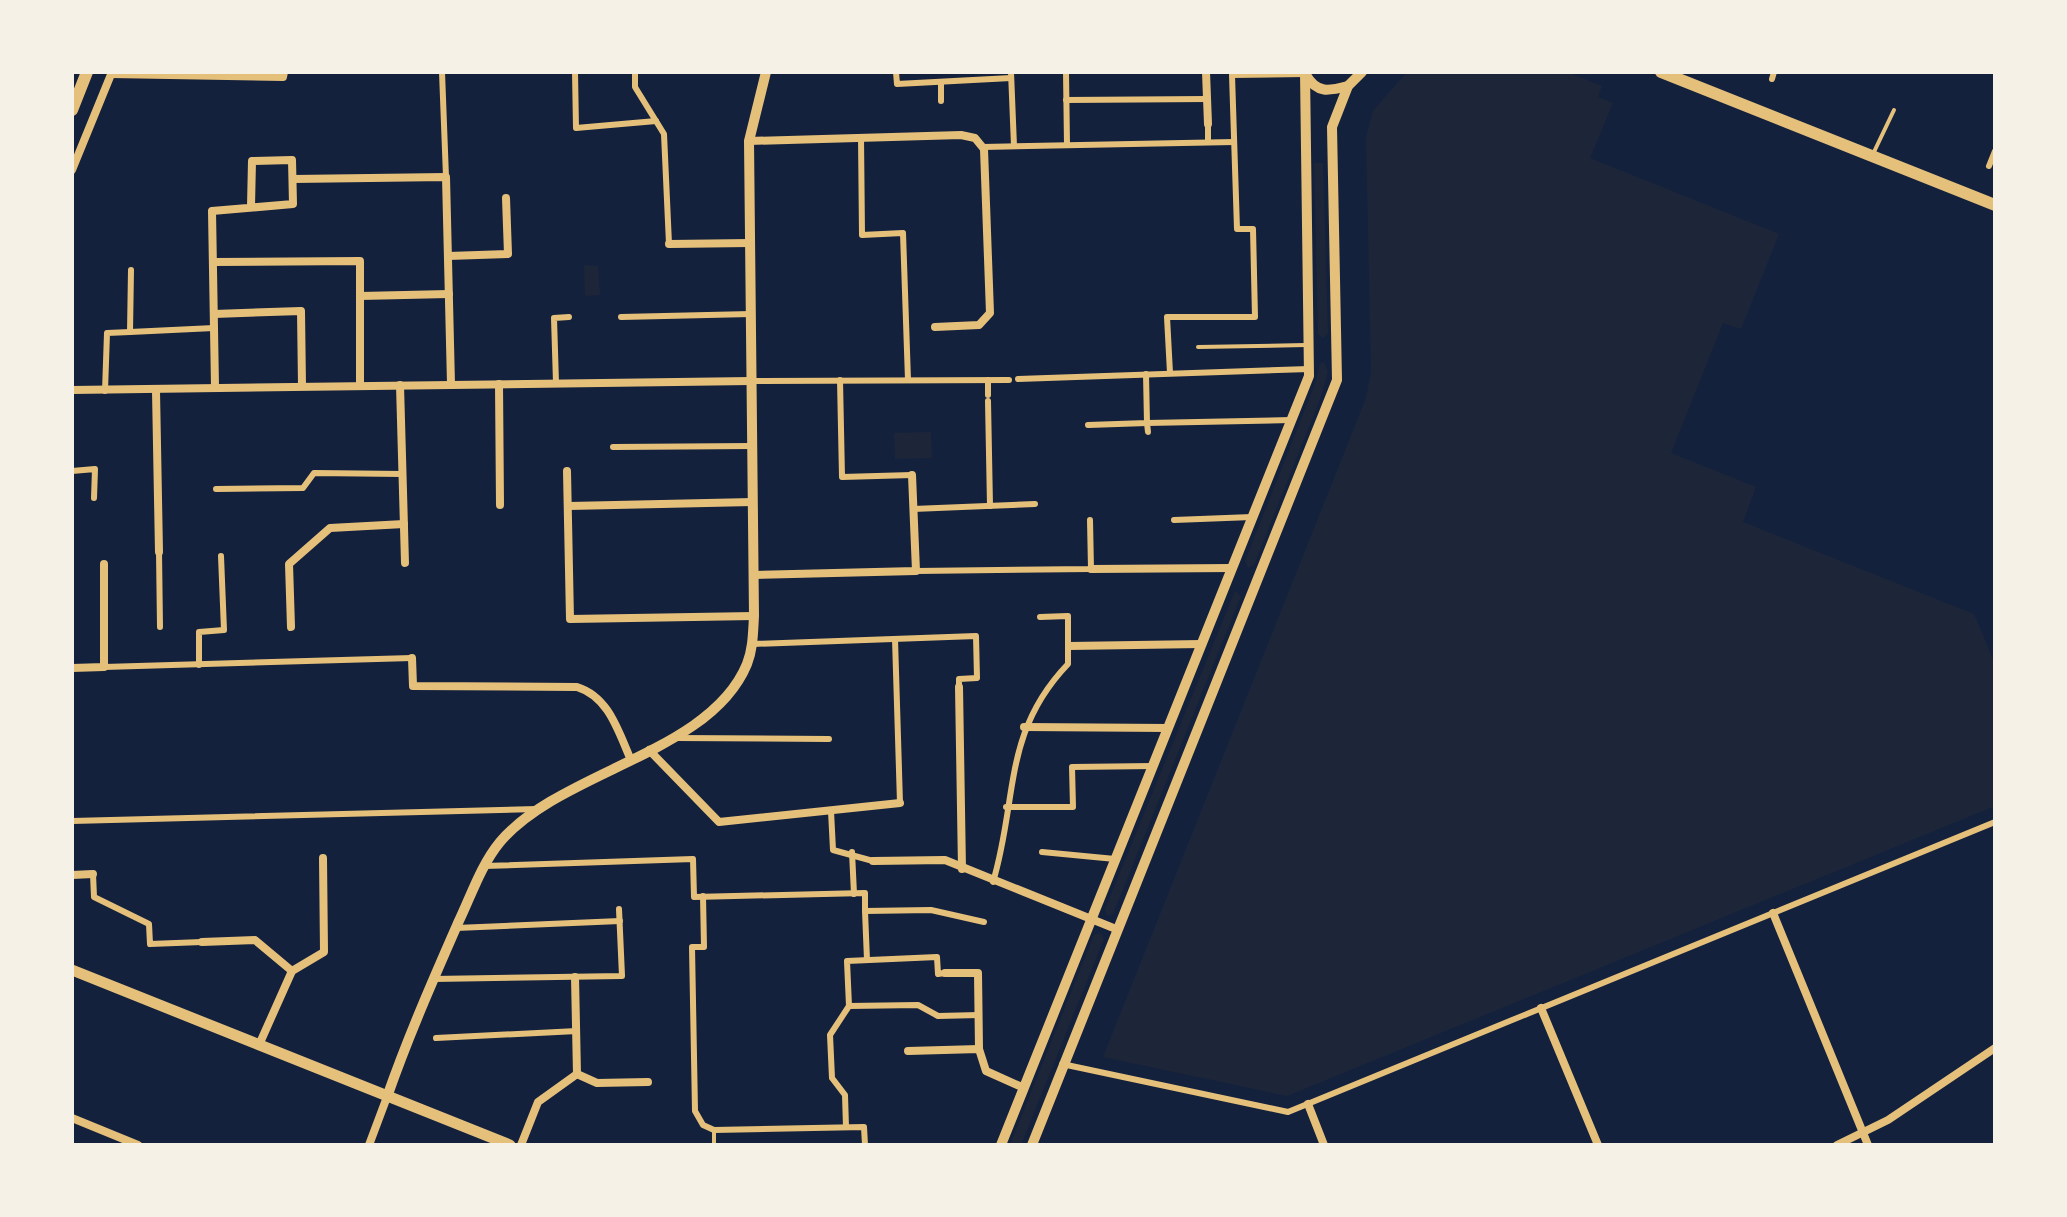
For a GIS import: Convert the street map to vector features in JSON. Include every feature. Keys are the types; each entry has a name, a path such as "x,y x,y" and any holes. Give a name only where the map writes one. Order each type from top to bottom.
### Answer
{"main road":[{"path":"72,110 87,72"},
{"path":"1661,72 1995,205"},
{"path":"72,970 510,1145"}],"street":[{"path":"72,170 111,73 283,77 284,72"},
{"path":"442,72 451,384"},
{"path":"575,72 576,128 656,121"},
{"path":"635,72 635,87 664,134 669,244 750,243"},
{"path":"369,1145 433,979 484,866 500,842 537,809 649,750 724,700 740,678 753,644 749,141 766,72"},
{"path":"896,72 897,84 1011,75 1014,146"},
{"path":"1066,72 1067,145"},
{"path":"1206,72 1208,142"},
{"path":"1032,1145 1337,380 1332,127 1348,86 1362,72"},
{"path":"1305,73 1312,86 1321,91 1348,86"},
{"path":"1170,373 1167,317 1255,317 1253,229 1237,229 1232,75 1305,73"},
{"path":"1001,1145 1309,369 1305,73"},
{"path":"941,82 941,101"},
{"path":"1066,100 1207,99"},
{"path":"749,141 961,135 975,138 983,147 990,313 979,325 935,327"},
{"path":"861,137 862,235 903,233 908,380"},
{"path":"983,147 1234,142"},
{"path":"1989,166 1995,151"},
{"path":"215,387 212,211 293,204 292,160 252,161 251,206"},
{"path":"293,179 446,177"},
{"path":"448,256 508,254 506,198"},
{"path":"213,262 360,261 360,385"},
{"path":"130,332 131,270"},
{"path":"360,296 449,294"},
{"path":"214,314 301,311 302,386"},
{"path":"621,317 751,314"},
{"path":"556,383 554,318 569,317"},
{"path":"105,391 107,333 214,328"},
{"path":"1018,379 1309,369"},
{"path":"1146,374 1148,432"},
{"path":"840,380 842,477 912,475 916,571"},
{"path":"988,380 990,506"},
{"path":"72,390 1009,380"},
{"path":"499,384 500,505"},
{"path":"400,385 405,563"},
{"path":"156,391 160,627"},
{"path":"1088,425 1291,419"},
{"path":"613,447 752,446"},
{"path":"72,471 95,469 94,498"},
{"path":"567,471 570,619 754,616"},
{"path":"216,489 303,488 314,473 403,474"},
{"path":"569,506 753,502"},
{"path":"913,509 1035,504"},
{"path":"1174,520 1252,517"},
{"path":"1090,520 1091,569"},
{"path":"291,627 289,564 330,528 404,524"},
{"path":"199,665 199,632 224,630 221,556"},
{"path":"104,564 104,667"},
{"path":"753,575 1232,568"},
{"path":"993,882 1024,727 1047,686 1068,664 1068,616 1040,617"},
{"path":"753,644 976,636 977,678 959,679 962,869"},
{"path":"649,750 719,822 900,803 895,639"},
{"path":"1069,646 1202,644"},
{"path":"72,668 412,658 413,686 577,687 589,691 600,699 631,760"},
{"path":"1024,727 1168,728"},
{"path":"669,738 829,739"},
{"path":"1006,807 1073,807 1072,767 1153,766"},
{"path":"72,821 537,809"},
{"path":"831,811 833,850 852,852 873,861 945,860 993,882 1116,929"},
{"path":"1062,1064 1288,1112 1995,822"},
{"path":"852,852 854,894"},
{"path":"1042,852 1115,859"},
{"path":"259,1045 292,971 324,952 323,858"},
{"path":"484,866 693,859 694,897 865,893 867,960"},
{"path":"72,875 93,874 94,897 149,924 150,944 255,940 292,971"},
{"path":"703,896 704,947 692,947 695,1111 703,1125 714,1130 864,1127 865,1145"},
{"path":"433,979 622,976 619,909"},
{"path":"865,911 931,910 984,922"},
{"path":"1773,913 1868,1145"},
{"path":"456,928 620,921"},
{"path":"846,1127 845,1095 832,1078 830,1035 849,1006 847,961 937,957 938,974 978,973 979,1049 986,1071 1024,1088"},
{"path":"575,977 577,1074"},
{"path":"849,1006 918,1005 938,1016 979,1015"},
{"path":"1541,1008 1598,1145"},
{"path":"436,1038 577,1031"},
{"path":"1837,1145 1941,1087 1995,1048"},
{"path":"908,1051 979,1049"},
{"path":"577,1074 597,1083 648,1082"},
{"path":"521,1145 538,1102 577,1074"},
{"path":"1308,1104 1324,1145"},
{"path":"72,1118 138,1145"}],"lane":[{"path":"1872,156 1894,110"},
{"path":"1198,347 1308,345"},
{"path":"714,1130 714,1145"}],"shaded area":[{"path":"1407,72 1567,72 1602,86 1598,97 1613,103 1590,158 1779,234 1741,329 1723,323 1671,453 1756,487 1743,522 1974,614 1995,664 1995,806 1287,1096 1103,1057 1366,398 1371,371 1366,137 1373,111"},
{"path":"1314,163 1323,163 1328,334 1323,338 1318,334"},
{"path":"584,265 598,266 600,295 585,296"},
{"path":"1324,362 1328,372 1321,397 1254,565 1248,568 1245,561 1315,384 1320,364"},
{"path":"931,432 932,458 895,459 894,433"},
{"path":"1235,591 1241,596 1113,914 1107,916 1105,909"},
{"path":"1101,933 1104,939 1021,1145 1010,1145 1094,935"}]}
